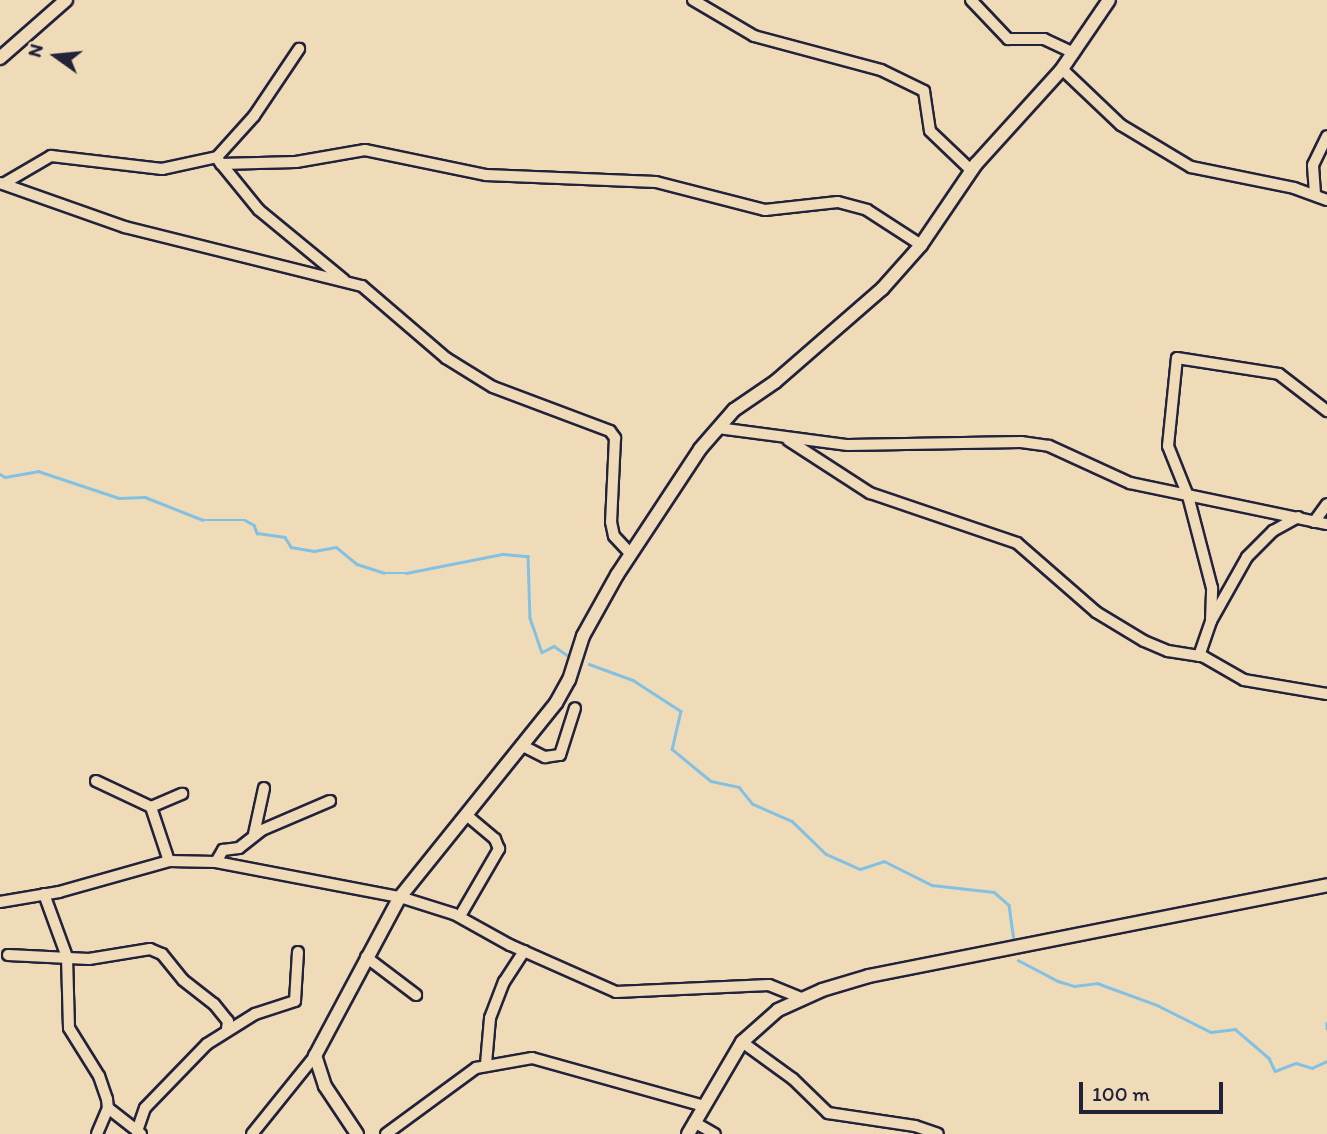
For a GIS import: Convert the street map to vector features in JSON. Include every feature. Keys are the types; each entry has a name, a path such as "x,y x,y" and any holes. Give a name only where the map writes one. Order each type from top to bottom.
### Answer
{"street":[{"path":"0,58 66,0"},
{"path":"693,0 754,36 881,70 924,90 930,131 971,170"},
{"path":"971,0 1008,39 1044,38 1074,53"},
{"path":"252,1134 315,1056 400,897 523,747 569,680 583,636 631,554 718,428 861,308 921,245 971,170 1062,69 1110,0"},
{"path":"219,161 254,116 299,49"},
{"path":"1062,69 1121,125 1191,167 1315,194 1327,200"},
{"path":"1315,194 1313,165 1327,136"},
{"path":"1,183 51,156 162,169 219,161 275,164 365,150 486,175 656,182 765,210 838,202 867,210 921,245"},
{"path":"219,161 259,210 344,280"},
{"path":"1,183 125,227 344,280 370,292 446,358 493,387 614,434 611,522 614,536 631,554"},
{"path":"1210,621 1212,589 1188,496 1168,446 1177,358 1279,374 1327,411"},
{"path":"718,428 787,440 848,445 1021,442 1049,446 1115,478 1188,496 1327,524"},
{"path":"787,440 870,493 1017,543 1096,612 1144,641 1168,652 1199,656 1244,680 1327,694"},
{"path":"1314,522 1327,504"},
{"path":"1199,656 1210,621 1247,557 1273,531 1298,517"},
{"path":"523,747 545,757 560,755 575,708"},
{"path":"96,781 151,807 169,861"},
{"path":"254,834 264,788"},
{"path":"151,807 182,794"},
{"path":"216,862 223,849 239,848 254,834 330,801"},
{"path":"460,916 499,849 495,839 468,816"},
{"path":"0,902 44,894 169,861 216,862 400,897 460,916 524,951 616,992 769,985 801,998"},
{"path":"715,1134 691,1128 742,1042 778,1010 801,998 869,976 1327,885"},
{"path":"44,894 67,957 69,1028 99,1076 108,1108 139,1133 154,1098 227,1029 295,1001 298,952"},
{"path":"8,956 89,959 137,949 162,954 183,980 224,1014 227,1029"},
{"path":"486,1064 490,1018 500,989 524,951"},
{"path":"366,957 416,995"},
{"path":"742,1042 793,1079 828,1113 915,1126 938,1134"},
{"path":"315,1056 325,1086 357,1134"},
{"path":"386,1134 451,1082 486,1064 548,1059 704,1106"},
{"path":"97,1134 108,1108"}],"waterway":[{"path":"0,474 5,477 38,471 119,498 145,497 203,520 245,520 254,525 257,533 285,537 291,547 314,551 336,547 357,564 384,573 406,573 503,554 528,556 530,618 542,652 554,646 570,657"},
{"path":"589,664 633,680 681,711 672,749 711,781 739,787 753,804 792,821 826,854 860,869 884,861 932,885 994,892 1009,905 1014,940"},
{"path":"1018,960 1058,981 1074,986 1097,983 1157,1005 1211,1032 1235,1029 1269,1058 1275,1071 1296,1063 1312,1068 1327,1061"},
{"path":"1327,1023 1327,1028"}]}
